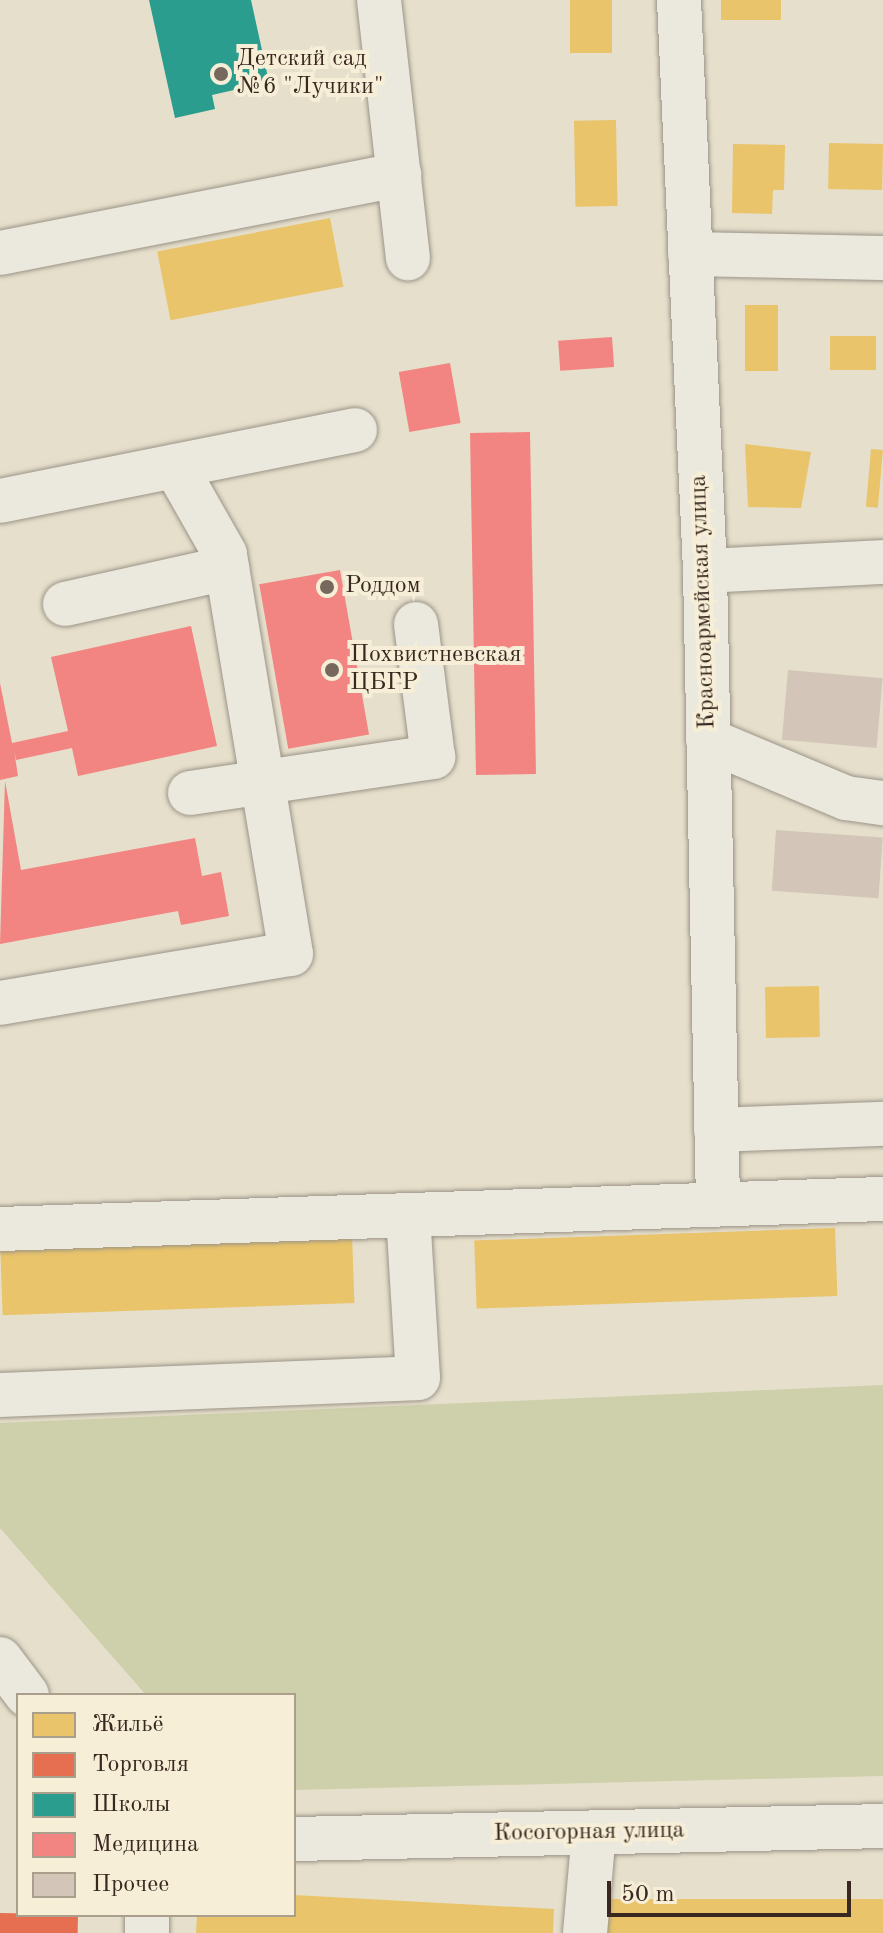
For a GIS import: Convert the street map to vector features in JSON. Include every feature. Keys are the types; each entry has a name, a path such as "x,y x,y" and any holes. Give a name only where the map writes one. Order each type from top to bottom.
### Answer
{"street":[{"path":"379,0 408,258"},
{"name":"Красноармейская улица","path":"679,0 705,571 718,1204"},
{"path":"0,253 399,175"},
{"path":"690,254 883,258"},
{"path":"0,501 355,430"},
{"path":"0,1003 291,954 265,782 227,568 175,466"},
{"path":"705,571 883,562"},
{"path":"65,604 227,568"},
{"path":"190,793 433,757 416,624"},
{"path":"708,740 846,798 883,803"},
{"path":"716,1130 883,1124"},
{"path":"0,1229 883,1199"},
{"path":"0,1395 418,1378 408,1215"},
{"path":"0,1659 26,1693"},
{"name":"Косогорная улица","path":"296,1839 883,1826"},
{"path":"585,1933 594,1832"}],"green space":[{"path":"883,1385 883,1776 296,1790 296,1693 144,1693 0,1528 0,1423"}],"building: Жильё":[{"path":"570,0 612,0 612,53 570,53"},
{"path":"721,0 781,0 781,20 721,20"},
{"path":"616,120 618,206 576,207 574,121"},
{"path":"829,143 883,144 882,190 828,189"},
{"path":"733,144 785,145 784,190 773,190 772,214 732,213"},
{"path":"330,218 343,287 171,320 157,252"},
{"path":"745,305 778,305 778,371 745,371"},
{"path":"830,336 876,336 876,370 830,370"},
{"path":"745,444 811,452 801,508 748,507"},
{"path":"871,449 883,450 878,508 866,507"},
{"path":"819,986 820,1037 766,1038 765,987"},
{"path":"835,1228 837,1296 477,1309 474,1241"},
{"path":"352,1234 354,1303 3,1315 0,1246"},
{"path":"296,1895 554,1909 553,1933 196,1933 197,1917 296,1917"},
{"path":"599,1899 883,1899 883,1933 599,1933"}],"building: Торговля":[{"path":"0,1913 16,1913 16,1917 78,1917 78,1933 0,1933"}],"building: Школы":[{"path":"149,0 251,0 269,82 212,95 215,109 175,118"}],"building: Медицина":[{"path":"612,337 614,367 560,371 558,341"},
{"path":"450,363 461,423 409,432 399,372"},
{"path":"530,432 536,774 476,775 470,433"},
{"path":"340,570 369,734 288,749 259,584"},
{"path":"191,626 217,746 78,776 72,748 16,760 14,750 18,776 0,780 0,683 12,743 68,731 51,657"},
{"path":"5,781 21,870 195,838 202,876 221,872 229,916 181,925 178,911 0,944"}],"building: Прочее":[{"path":"788,670 883,678 877,748 782,740"},
{"path":"776,830 883,837 878,898 772,891"}],"place":[{"name":"Детский сад №6 \"Лучики\"","path":"221,74"},
{"name":"Роддом","path":"327,587"},
{"name":"Похвистневская ЦБГР","path":"332,670"}]}
